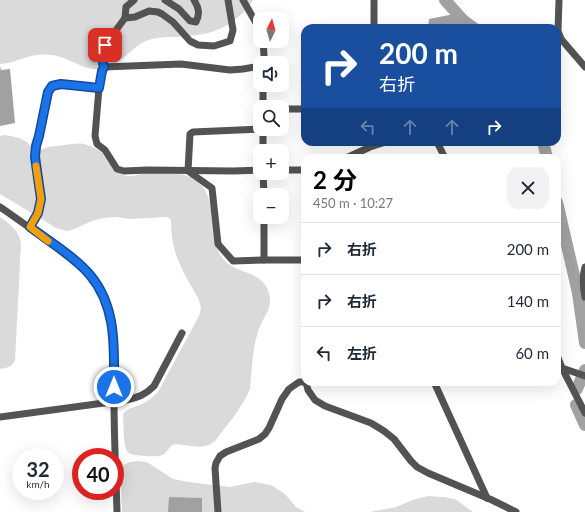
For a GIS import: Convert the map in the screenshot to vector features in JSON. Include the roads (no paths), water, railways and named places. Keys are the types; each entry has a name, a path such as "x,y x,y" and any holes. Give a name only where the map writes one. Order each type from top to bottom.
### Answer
{"street":[{"path":"134,0 126,7 125,18 105,45 104,67 99,88 95,136 98,144 105,150 117,169 124,172 148,170 253,170"},
{"path":"165,0 179,9 190,21 196,22 199,10 194,0"},
{"path":"125,18 135,17 150,10 158,12 173,22 190,42 198,45 214,46 230,41 233,30 228,0"},
{"path":"243,0 253,18"},
{"path":"374,0 374,24"},
{"path":"558,24 559,0"},
{"path":"561,39 585,68"},
{"path":"104,67 180,64 230,70 253,67"},
{"path":"30,227 38,213 41,199 35,157 48,92 52,86 61,84 99,88"},
{"path":"289,109 301,109"},
{"path":"188,170 190,134 193,132 253,129"},
{"path":"355,154 373,146"},
{"path":"188,170 212,188 218,244 233,261 301,260"},
{"path":"289,170 301,170"},
{"path":"0,207 80,264 90,275 105,300 110,314 113,330 116,512"},
{"path":"264,224 264,260"},
{"path":"585,267 583,284 585,297"},
{"path":"0,417 114,402 140,397 154,386 182,333"},
{"path":"562,368 583,375"},
{"path":"562,368 585,413"},
{"path":"218,512 215,468 216,462 220,456 226,452 259,439 266,434 282,399 289,389 301,382"},
{"path":"307,386 315,400 325,406 371,423 384,431 394,439 417,468 516,512"},
{"path":"436,386 487,498"}],"waterway":[{"path":"445,0 466,24"},
{"path":"544,146 546,154"},
{"path":"561,219 578,293 585,343"},
{"path":"577,389 585,370"},
{"path":"576,405 585,425"}]}
